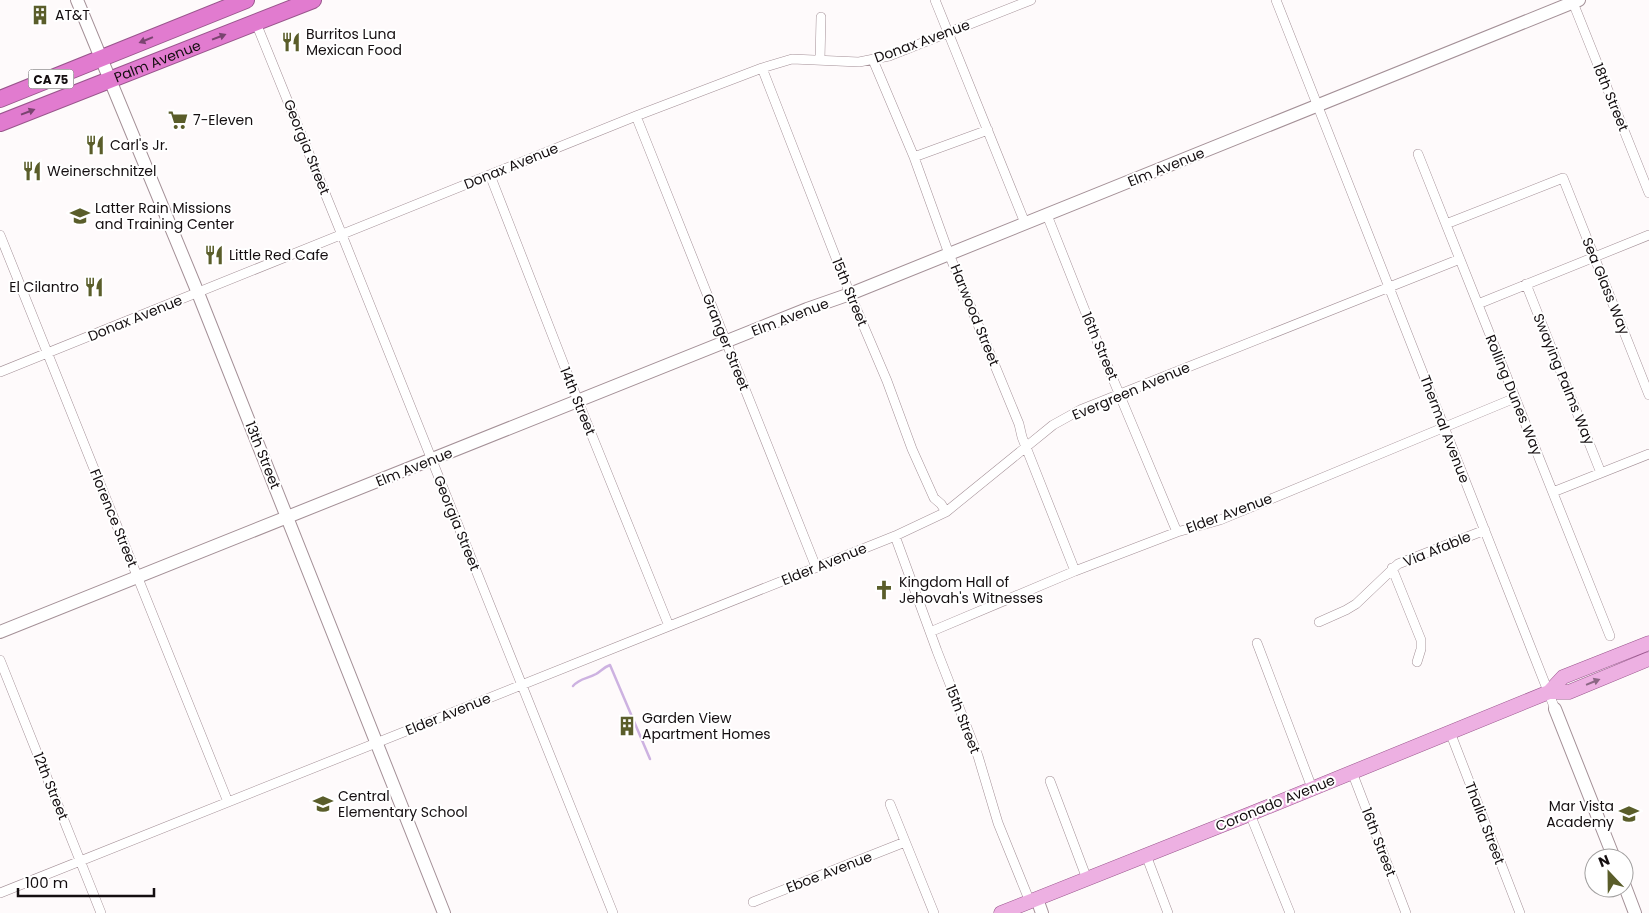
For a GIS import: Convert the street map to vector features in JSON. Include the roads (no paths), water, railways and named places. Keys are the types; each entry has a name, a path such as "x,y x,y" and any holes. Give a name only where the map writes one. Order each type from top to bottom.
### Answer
{"highway":[{"name":"Palm Avenue","path":"0,99 246,0"},
{"name":"Palm Avenue","path":"0,123 313,0"}],"main road":[{"name":"Coronado Avenue","path":"1549,692 1563,678 1649,643"},
{"name":"Coronado Avenue","path":"1001,913 1549,692 1569,692 1649,659"}],"street":[{"name":"13th Street","path":"77,0 198,293 444,913"},
{"path":"935,0 1025,223"},
{"name":"Donax Avenue","path":"0,372 636,116 762,68 792,59 859,62 889,56 1031,0"},
{"name":"Thermal Avenue","path":"1276,0 1610,848"},
{"name":"Elm Avenue","path":"0,632 850,294 1575,1"},
{"name":"18th Street","path":"1575,1 1649,193"},
{"path":"820,60 821,18"},
{"name":"Georgia Street","path":"256,23 612,911"},
{"name":"Harwood Street","path":"873,60 914,157 949,254 1019,424 1075,571"},
{"name":"15th Street","path":"762,68 916,457 934,498 946,512"},
{"name":"Granger Street","path":"636,116 816,567"},
{"path":"914,157 988,130"},
{"name":"Rolling Dunes Way","path":"1418,154 1610,636"},
{"name":"14th Street","path":"490,175 578,401 670,626"},
{"name":"Sea Glass Way","path":"1446,224 1563,178 1649,395"},
{"name":"16th Street","path":"1047,214 1095,336 1178,532"},
{"name":"Florence Street","path":"0,235 228,802"},
{"path":"1478,304 1649,235"},
{"name":"Evergreen Avenue","path":"895,536 946,512 1053,425 1080,410 1460,259"},
{"name":"Swaying Palms Way","path":"1526,284 1601,473"},
{"name":"Elder Avenue","path":"930,632 1075,571 1178,532 1220,520 1515,398"},
{"path":"1553,492 1649,454"},
{"name":"Via Afable","path":"1319,622 1356,604 1398,564 1485,530"},
{"name":"15th Street","path":"895,536 978,756 998,823 1034,901 1042,913"},
{"name":"Elder Avenue","path":"0,893 895,536"},
{"path":"1392,568 1421,640 1421,649 1417,662"},
{"path":"1257,643 1312,788"},
{"name":"12th Street","path":"0,660 102,913"},
{"name":"Thalia Street","path":"1450,732 1520,913"},
{"name":"16th Street","path":"1352,772 1406,913"},
{"path":"1050,781 1087,879"},
{"path":"890,804 934,913"},
{"path":"1250,814 1290,913"},
{"name":"Eboe Avenue","path":"753,902 905,842"},
{"path":"1146,855 1168,913"},
{"path":"1629,898 1635,913"},
{"path":"602,913 612,911"}],"waterway":[{"path":"573,686 578,681 596,674 610,665 650,759"}],"place":[{"name":"AT&T","path":"40,15"},
{"name":"Burritos Luna Mexican Food","path":"291,42"},
{"name":"7-Eleven","path":"178,120"},
{"name":"Carl's Jr.","path":"95,145"},
{"name":"Weinerschnitzel","path":"32,171"},
{"name":"Latter Rain Missions and Training Center","path":"80,216"},
{"name":"Little Red Cafe","path":"214,255"},
{"name":"El Cilantro","path":"94,287"},
{"name":"Kingdom Hall of Jehovah's Witnesses","path":"884,590"},
{"name":"Garden View Apartment Homes","path":"627,726"},
{"name":"Central Elementary School","path":"323,804"},
{"name":"Mar Vista Academy","path":"1629,814"}]}
